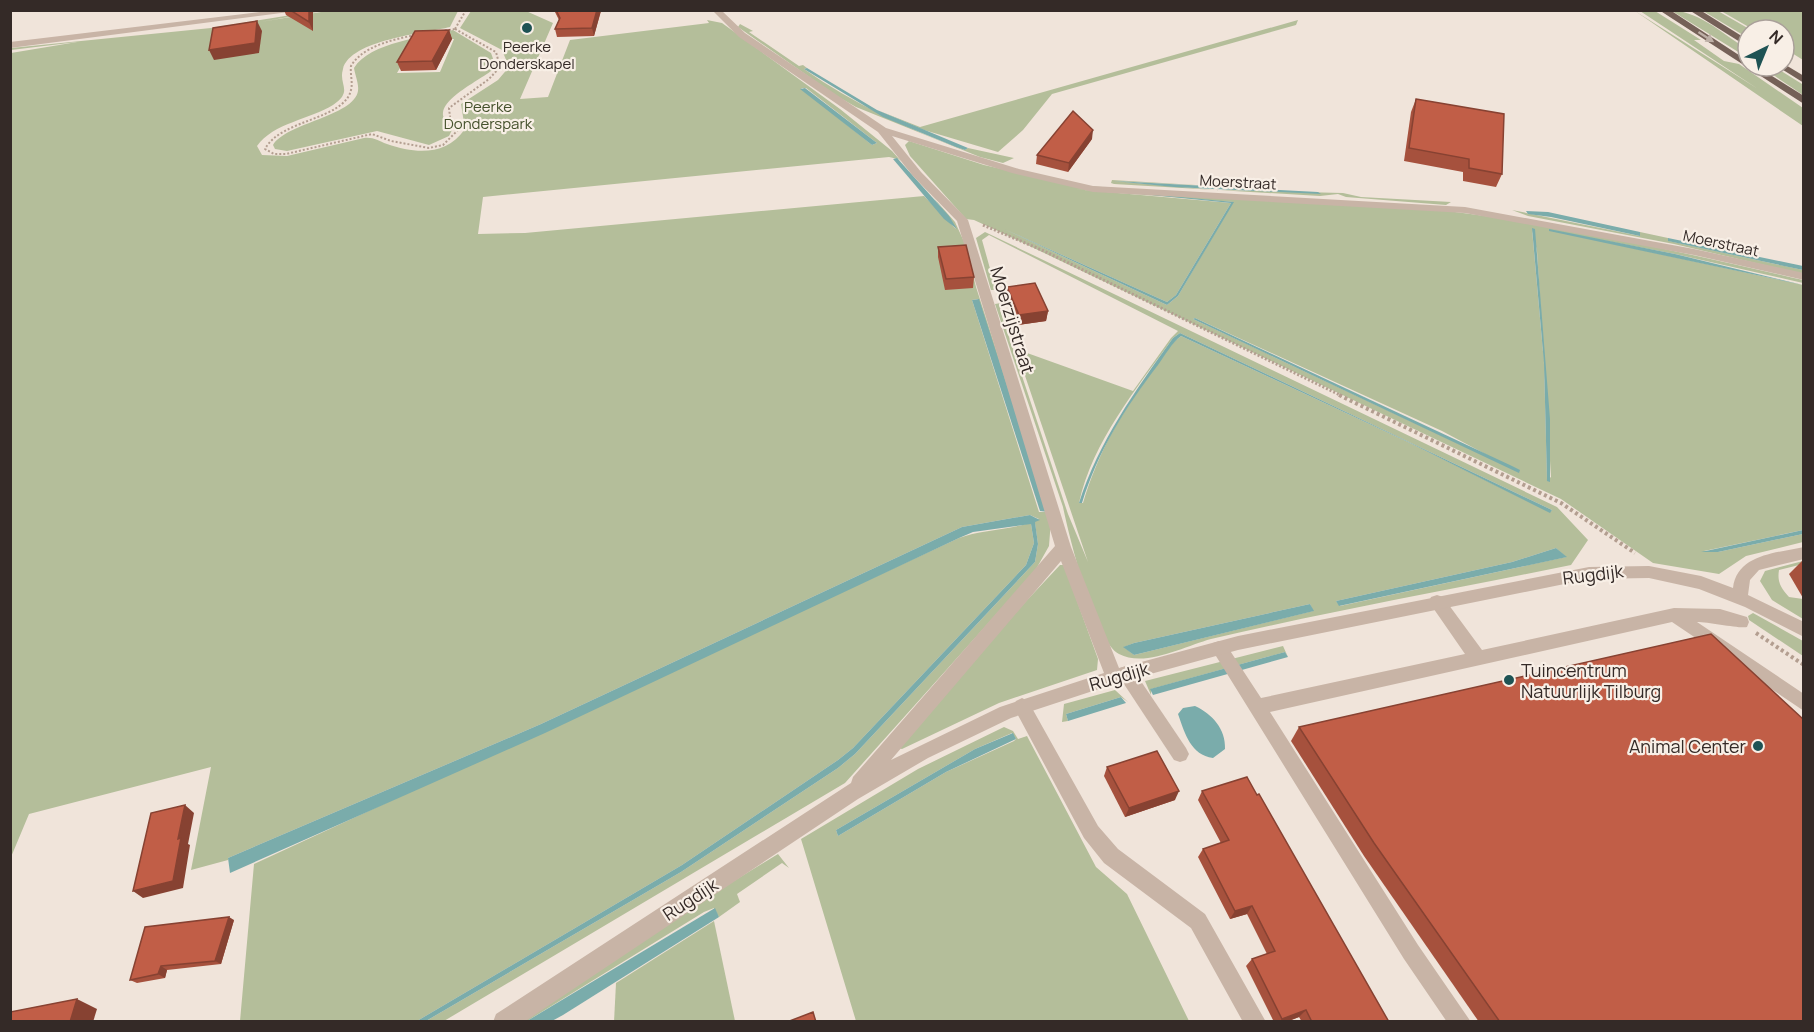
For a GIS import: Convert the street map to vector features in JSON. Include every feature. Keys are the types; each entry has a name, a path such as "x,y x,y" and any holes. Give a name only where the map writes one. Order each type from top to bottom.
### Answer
{"main road":[{"path":"1663,10 1736,57"},
{"path":"1693,10 1736,37"},
{"path":"1768,78 1803,101"}],"street":[{"path":"10,45 301,10"},
{"name":"Moerstraat","path":"716,10 742,35 882,130 1016,171 1093,189 1465,210 1694,252 1801,276"},
{"name":"Moerzijstraat","path":"882,130 917,174 962,220 1063,547 1120,675 1180,754"},
{"path":"851,793 1063,547"},
{"path":"1740,597 1742,578 1754,565 1803,553"},
{"name":"Rugdijk","path":"504,1022 851,793 922,752 1022,706 1120,675 1219,648 1437,602 1589,573 1627,569 1668,574 1698,581 1740,597 1803,630"},
{"path":"1437,602 1477,657"},
{"path":"1257,707 1674,615 1720,616 1741,622"},
{"path":"1674,615 1803,704"},
{"path":"1219,648 1411,952 1460,1022"},
{"path":"1022,706 1091,831 1111,856 1198,921 1255,1022"}],"path":[{"path":"455,29 495,52 500,67 492,77 469,90 449,108 450,117 458,130 443,145 429,148 413,146 372,134 281,154 265,149 272,138 328,112 350,97 353,90 351,62 362,53 388,43 455,29 466,10"},
{"path":"512,10 533,10"},
{"path":"962,220 987,226 1028,244 1561,503 1668,574"},
{"path":"1741,622 1803,665"}],"green space":[{"name":"Peerke Donderspark","path":"316,11 323,11 260,22 327,11 458,11 450,27 390,39 359,51 349,59 343,69 344,92 339,100 324,110 273,132 257,146 262,155 287,156 364,138 419,151 440,148 457,138 465,129 461,104 498,80 509,67 502,50 460,28 471,11 526,11 553,23 520,99 548,97 570,40 709,23 707,20 722,23 840,109 892,151 902,162 889,157 483,197 478,234 525,233 924,196 956,229 933,197 955,222 966,246 976,287 1051,520 1049,546 1035,571 845,783 444,1021 426,1021 681,872 838,768 855,754 1035,562 1038,544 1035,523 1031,524 1034,543 1026,565 853,748 682,865 417,1021 240,1021 254,864 959,538 1023,525 1039,519 1030,515 962,527 541,724 228,858 228,860 191,870 211,767 29,814 11,857 11,53 77,42 11,50 11,48 211,28","holes":["801,88 806,88 877,143 872,145","978,299 1048,512 1039,512 972,300"]},
{"path":"1635,11 1736,75 1736,78 1741,78 1758,89 1741,78 1759,78 1803,108 1803,126"},
{"path":"1640,11 1655,11 1701,40 1694,40 1724,61 1736,63 1736,74"},
{"path":"1672,11 1692,15 1712,25 1736,42 1736,51"},
{"path":"1703,11 1718,11 1736,21 1736,31"},
{"path":"1721,11 1803,11 1803,60 1796,56 1796,18 1736,20"},
{"path":"1298,20 1296,25 1052,94 1023,130 998,152 924,130 877,110 920,127"},
{"path":"740,24 753,31 749,32 799,66 803,65 807,68 804,69 823,82 882,115 965,150 968,148 1014,158 1003,163 980,157 856,107 835,95 738,27"},
{"path":"453,30 491,53 496,67 447,104 443,111 444,118 452,130 449,136 429,145 377,131 287,151 275,149 273,145 280,137 345,107 354,100 358,88 354,68 372,52 399,42","holes":["417,39 454,39 440,72 397,73"]},
{"path":"1778,78 1792,78 1802,84 1803,95"},
{"path":"909,141 984,165 1073,185 1447,211 1492,217 1626,241 1803,280 1803,283 1675,254 1549,230 1803,285 1803,530 1704,551 1718,552 1803,534 1803,542 1746,556 1719,574 1653,563 1561,499 1000,232 974,220 966,219 910,156 905,145","holes":["1073,189 1233,202 1178,296 1167,305 1004,229 1167,302 1176,295 1231,203","1532,229 1537,251 1544,361","1193,319 1442,431 1519,472","1544,365 1551,477 1547,480"]},
{"path":"1112,180 1229,187 1114,181 1214,190 1114,184 1111,183"},
{"path":"1218,190 1343,193 1361,197 1451,202 1446,205 1346,197 1338,194 1320,196"},
{"path":"1512,210 1640,236 1640,232 1668,238 1669,241 1803,270 1803,274 1674,244 1528,216"},
{"path":"985,232 1557,507 1588,540 1571,565 1256,629 1211,639 1153,657 1129,658 1119,654 1110,645 1092,610 1063,507 995,304 1001,303 1000,310 1068,514 1088,562 1016,349 1133,391 1178,331 989,235 982,240 996,290 991,290 976,238","holes":["1180,333 1552,510 1550,512 1410,443 1181,336 1167,351 1121,417 1096,466 1083,503 1079,503 1094,459 1117,416 1173,338","1556,548 1566,557 1340,606 1336,601 1512,562","1310,604 1313,611 1134,655 1124,647"]},
{"path":"1803,561 1803,564 1779,570 1779,578 1780,585 1789,597 1803,599 1803,619 1772,600 1760,581 1765,571"},
{"path":"1060,565 1064,565 1098,659 1097,670 999,703 902,749 898,748 1003,626"},
{"path":"1753,613 1803,641 1803,656 1749,620 1748,616"},
{"path":"1283,646 1288,657 1285,652 1151,689 1151,695 1145,681"},
{"path":"1115,690 1128,702 1121,697 1066,714 1068,721 1062,722 1064,704"},
{"path":"1004,727 1013,731 1018,739 1027,736 1096,867 1127,894 1189,1021 856,1021 801,839 918,769","holes":["1012,733 1016,739 946,772 838,836 836,830 975,749"]},
{"path":"778,854 789,868 782,863 737,894 740,902 719,917 714,908 704,912 527,1021 504,1022"},
{"path":"714,921 735,1021 614,1022 616,983"}],"water":[{"path":"807,68 877,110 968,148 965,150 956,147 883,117 804,69"},
{"path":"805,88 877,143 872,145 800,89"},
{"path":"897,158 949,216 957,229 944,219 893,159"},
{"path":"1114,181 1318,192 1321,194 1174,187"},
{"path":"1073,187 1234,202 1178,296 1167,305 1004,229 1167,302 1176,295 1231,203"},
{"path":"1526,211 1548,212 1640,232 1640,236 1528,214"},
{"path":"1532,228 1535,229 1550,419 1550,482 1547,481 1544,363"},
{"path":"1549,229 1675,254 1803,285 1549,231"},
{"path":"1668,238 1803,266 1803,270 1668,241"},
{"path":"979,299 1048,512 1040,511 972,300"},
{"path":"1193,319 1512,466 1520,470 1519,473"},
{"path":"1180,333 1552,510 1550,513 1410,443 1181,336 1134,397 1104,448 1082,503 1079,503 1087,480 1119,417 1173,338"},
{"path":"1030,515 1040,520 1035,522 1038,544 1035,562 855,754 838,768 681,872 426,1021 417,1021 682,865 853,748 1026,565 1034,543 1031,524 973,532 959,538 545,733 230,873 228,858 541,724 962,527"},
{"path":"1803,530 1803,534 1718,552 1701,552"},
{"path":"1556,548 1567,557 1339,606 1336,601 1512,562"},
{"path":"1310,604 1314,611 1134,655 1123,647 1134,643"},
{"path":"1285,652 1288,657 1153,695 1150,689"},
{"path":"1121,697 1126,703 1068,721 1066,714"},
{"path":"1195,706 1217,723 1223,735 1225,749 1213,758 1199,753 1194,748 1186,736 1178,714 1183,708"},
{"path":"1013,733 1016,739 946,772 838,836 836,830 975,749"},
{"path":"715,908 719,917 563,1015 552,1021 527,1021"}],"building":[{"path":"290,10 309,10 309,22"},
{"path":"556,10 597,10 592,28 555,29 560,18"},
{"path":"257,21 255,43 209,50 213,28"},
{"path":"449,30 432,61 397,62 415,31"},
{"path":"1416,99 1504,114 1502,174 1469,168 1469,159 1409,148"},
{"path":"1073,111 1093,130 1069,163 1037,155"},
{"path":"966,245 974,277 946,279 938,247"},
{"path":"1035,283 1048,311 1019,315 1007,287"},
{"path":"1711,634 1803,719 1803,1022 1500,1022 1374,843 1299,727"},
{"path":"1157,751 1179,791 1129,808 1107,767"},
{"path":"1247,777 1257,795 1259,794 1389,1022 1312,1022 1306,1010 1282,1019 1252,959 1275,951 1252,906 1235,911 1203,849 1229,840 1202,791"},
{"path":"185,805 173,881 133,891 151,813"},
{"path":"229,917 215,961 161,966 158,974 130,980 145,927"},
{"path":"77,999 70,1022 10,1022 10,1012"},
{"path":"813,1012 816,1022 787,1022"}],"place":[{"name":"Peerke Donderskapel","path":"527,28"},
{"name":"Tuincentrum Natuurlijk Tilburg","path":"1509,680"},
{"name":"Animal Center","path":"1758,746"}]}
